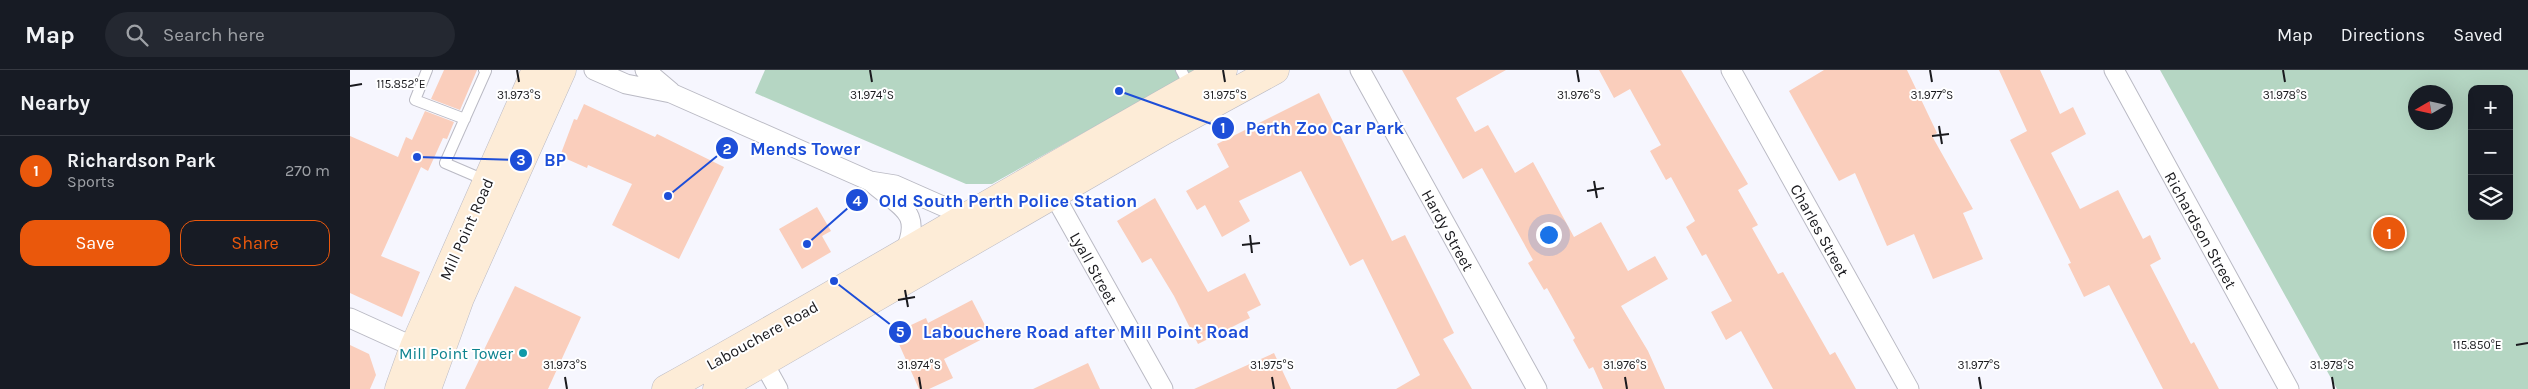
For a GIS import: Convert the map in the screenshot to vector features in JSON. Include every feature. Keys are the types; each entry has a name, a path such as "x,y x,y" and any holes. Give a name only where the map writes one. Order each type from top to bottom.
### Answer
{"main road":[{"name":"Mill Point Road","path":"399,389 414,347 536,70"},
{"name":"Mill Point Road","path":"427,389 460,298 562,70"},
{"name":"Labouchere Road","path":"666,389 757,352 960,249 984,235 1186,79 1223,70"},
{"name":"Labouchere Road","path":"717,389 757,352 904,254 924,228 965,216 1048,184 1165,130 1275,70"}],"street":[{"path":"594,70 626,84 672,93 870,181 895,185 965,216 984,235"},
{"path":"645,70 672,93"},
{"name":"Hardy Street","path":"1360,70 1537,389"},
{"name":"Charles Street","path":"1731,70 1909,389"},
{"name":"Richardson Street","path":"2114,70 2289,389"},
{"path":"870,181 924,228 960,249"},
{"name":"Lyall Street","path":"1048,184 1162,389"},
{"path":"350,318 414,347"},
{"path":"757,352 778,389"}],"lane":[{"path":"427,70 415,100 465,119"},
{"path":"484,70 486,71 445,163 488,181"}],"green space":[{"path":"765,70 1196,70 992,184 966,184 755,93"},
{"path":"2160,70 2528,70 2528,389 2337,389"}],"building":[{"path":"444,70 477,70 460,110 431,99"},
{"path":"1402,70 1506,70 1456,98 1475,132 1488,125 1515,173 1533,162 1574,237 1601,222 1628,271 1655,256 1668,279 1621,306 1648,351 1665,389 1603,389 1593,367 1589,369 1573,340 1575,338 1547,288 1544,290 1528,263 1533,260 1482,168 1463,179"},
{"path":"1599,70 1681,70 1748,184 1738,190 1758,225 1752,228 1778,274 1783,272 1830,355 1835,352 1856,389 1773,389 1741,331 1726,340 1711,312 1732,301 1706,254 1702,256 1686,227 1695,221 1671,177 1666,180 1650,151 1661,145 1630,89 1614,98"},
{"path":"1824,70 1907,70 1937,133 1932,136 1973,209 1963,213 1983,259 1933,279 1914,234 1887,246 1855,173 1839,181 1789,91"},
{"path":"1999,70 2040,70 2060,114 2073,107 2086,134 2051,153 2080,209 2118,190 2143,239 2150,235 2161,259 2150,265 2191,344 2194,342 2219,389 2163,389 2109,285 2084,297 2068,264 2071,263 2010,140 2027,131"},
{"path":"1319,93 1392,241 1405,235 1454,333 1443,339 1472,389 1396,389 1420,375 1363,259 1350,266 1301,171 1239,201 1250,221 1222,237 1205,205 1197,210 1186,191 1229,167 1217,144"},
{"path":"584,104 655,137 657,134 724,167 679,259 612,225 632,184 588,165 587,168 560,156 574,119 577,120"},
{"path":"425,111 454,122 447,139 443,138 428,171 421,167 381,256 420,272 402,317 350,293 350,136 398,157 406,137 412,140"},
{"path":"1155,198 1208,292 1245,273 1261,305 1247,312 1250,318 1198,344 1174,296 1151,258 1142,263 1117,221"},
{"path":"817,207 831,231 822,236 831,252 802,269 779,229"},
{"name":"Mill Point Tower","path":"515,286 581,317 548,389 465,389"},
{"path":"972,300 990,335 944,359 953,378 929,389 919,389 894,333 926,318 928,323"},
{"path":"350,345 369,354 376,375 370,389 350,389"},
{"path":"1274,353 1291,389 1194,389"},
{"path":"1088,363 1100,389 1033,389"}],"place":[{"name":"Perth Zoo Car Park","path":"1119,91"},
{"name":"BP","path":"417,157"},
{"name":"Mends Tower","path":"668,196"},
{"name":"Richardson Park","path":"2389,233"},
{"name":"Old South Perth Police Station","path":"807,244"},
{"name":"Labouchere Road after Mill Point Road","path":"834,281"},
{"name":"Mill Point Tower","path":"523,353"}]}
